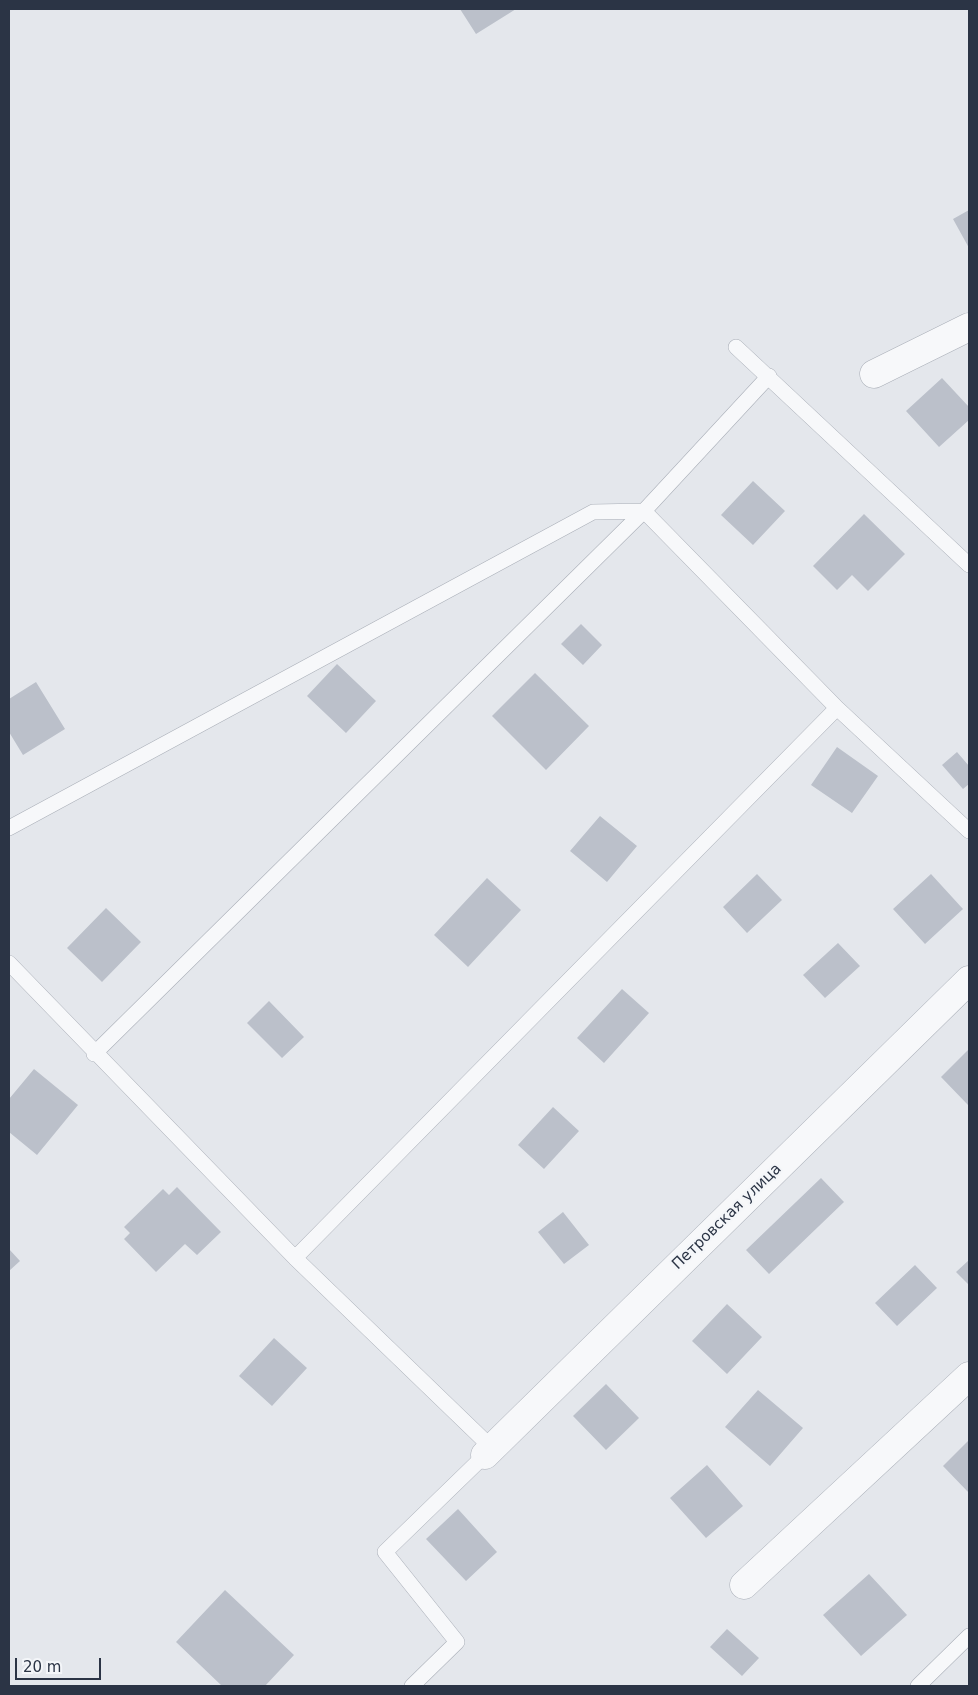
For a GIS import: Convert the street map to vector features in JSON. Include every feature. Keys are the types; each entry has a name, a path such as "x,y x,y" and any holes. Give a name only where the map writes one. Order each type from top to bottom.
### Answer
{"street":[{"path":"874,374 969,327"},
{"name":"Петровская улица","path":"489,1451 969,980"},
{"path":"744,1585 969,1376"}],"lane":[{"path":"736,347 969,565"},
{"path":"94,1054 644,511 769,376"},
{"path":"9,828 593,512 644,511 837,708 969,831"},
{"path":"295,1258 837,708"},
{"path":"9,963 94,1054 489,1451 385,1552 457,1642 412,1686"},
{"path":"918,1686 969,1636"}],"building":[{"path":"460,9 516,9 476,34"},
{"path":"969,210 969,248 953,219"},
{"path":"942,378 969,407 969,420 939,447 906,411"},
{"path":"753,481 785,511 753,545 721,515"},
{"path":"864,514 905,554 868,591 852,575 837,590 813,566"},
{"path":"581,624 602,645 583,665 561,644"},
{"path":"337,664 376,701 346,733 307,696"},
{"path":"535,673 589,726 546,770 492,716"},
{"path":"36,682 65,729 23,755 9,732 9,699"},
{"path":"837,747 878,776 852,813 811,785"},
{"path":"957,752 969,766 969,784 963,789 942,765"},
{"path":"600,816 637,846 607,882 570,851"},
{"path":"757,874 782,900 747,933 723,907"},
{"path":"931,874 963,909 925,944 893,909"},
{"path":"487,878 521,910 468,967 434,935"},
{"path":"106,908 141,942 102,982 67,948"},
{"path":"838,943 860,966 825,998 803,975"},
{"path":"622,989 649,1013 604,1063 577,1038"},
{"path":"269,1001 304,1037 282,1058 247,1023"},
{"path":"969,1049 969,1103 968,1105 941,1077"},
{"path":"34,1069 78,1105 37,1155 9,1132 9,1099"},
{"path":"553,1107 579,1131 544,1169 518,1145"},
{"path":"821,1178 844,1202 769,1274 746,1250"},
{"path":"177,1187 221,1232 197,1255 185,1244 156,1272 124,1239 130,1233 124,1227 163,1189 169,1195"},
{"path":"563,1212 589,1245 564,1264 538,1232"},
{"path":"9,1249 20,1261 9,1271"},
{"path":"969,1260 969,1285 956,1272"},
{"path":"915,1265 937,1288 897,1326 875,1303"},
{"path":"727,1304 762,1337 727,1374 692,1341"},
{"path":"274,1338 307,1368 272,1406 239,1376"},
{"path":"606,1384 639,1418 606,1450 573,1416"},
{"path":"758,1390 803,1428 770,1466 725,1427"},
{"path":"969,1440 969,1493 943,1466"},
{"path":"707,1465 743,1506 706,1538 670,1498"},
{"path":"458,1509 497,1552 466,1581 426,1539"},
{"path":"869,1574 907,1615 861,1656 823,1615"},
{"path":"225,1590 294,1655 265,1686 222,1686 176,1642"},
{"path":"727,1629 759,1658 742,1676 710,1647"}]}
